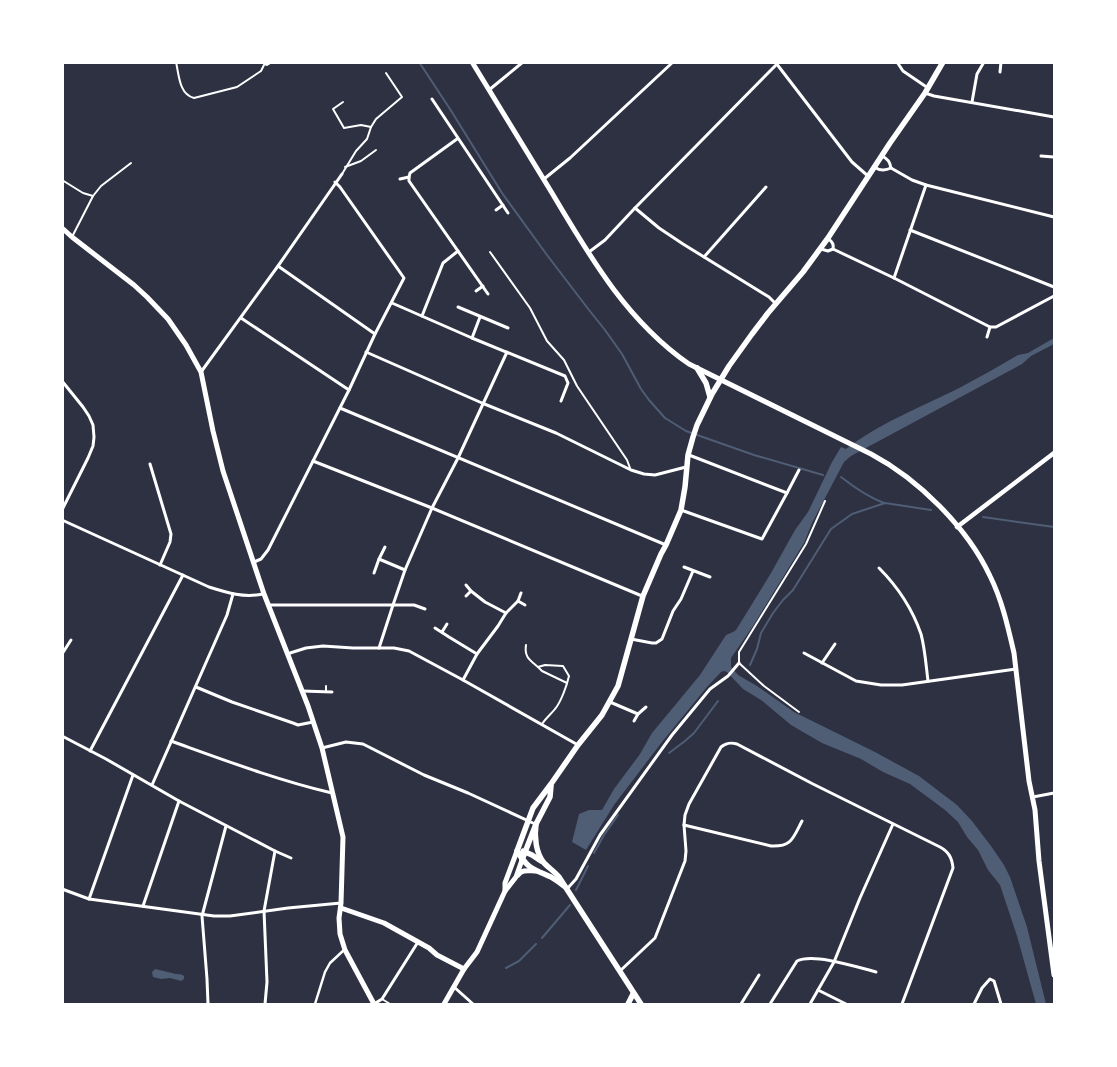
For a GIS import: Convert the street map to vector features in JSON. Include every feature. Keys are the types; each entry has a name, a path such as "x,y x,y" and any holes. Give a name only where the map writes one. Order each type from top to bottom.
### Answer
{"highway":[{"path":"566,888 553,878 536,871 526,864 517,851 533,808 578,745 600,718 618,686 643,596 681,510 688,455 694,434 710,397 720,379 752,334 803,272 828,238 927,90 943,62"},
{"path":"697,368 706,383 710,397"},
{"path":"522,860 536,824 550,797 551,784"},
{"path":"536,824 537,849 543,862"},
{"path":"517,851 526,852 543,862 560,877 641,1004"},
{"path":"628,1004 633,994"}],"main road":[{"path":"472,62 588,253 609,284 641,323 676,355 689,364 892,466 926,493 958,527 983,562 997,591 1010,635 1016,669 1029,781 1035,810 1039,861 1053,951 1054,974"},
{"path":"62,228 147,297 168,319 186,345 201,372 223,471 264,594 314,722 322,748 343,837 340,934 345,950 374,1004"},
{"path":"505,891 505,884 517,851"},
{"path":"516,877 522,860"},
{"path":"444,1004 464,969 477,952 505,891 520,872 536,871"},
{"path":"341,905 384,923 464,969"}],"street":[{"path":"544,180 673,62"},
{"path":"897,62 903,71 934,96 1054,116"},
{"path":"972,102 977,74 984,62"},
{"path":"1000,72 1001,62"},
{"path":"489,90 521,63"},
{"path":"588,253 605,240 777,63 852,162 868,176"},
{"path":"432,99 508,213"},
{"path":"457,138 410,173 409,178 488,294"},
{"path":"882,156 887,158 891,168 912,180 1054,217"},
{"path":"1040,156 1054,157"},
{"path":"874,167 879,170 891,168"},
{"path":"201,372 342,174"},
{"path":"400,179 409,178"},
{"path":"253,562 261,558 268,550 404,278 335,182"},
{"path":"894,278 926,184"},
{"path":"704,257 766,188"},
{"path":"496,210 502,205"},
{"path":"635,208 659,228 768,297 776,304"},
{"path":"910,230 1054,287"},
{"path":"828,238 834,244 833,249"},
{"path":"820,249 828,251 833,249 990,327 996,327 1054,296"},
{"path":"422,316 443,263 458,252"},
{"path":"278,266 376,334"},
{"path":"476,291 482,286"},
{"path":"392,303 564,376 568,382 561,401"},
{"path":"458,307 508,328"},
{"path":"472,338 480,317"},
{"path":"241,318 349,390"},
{"path":"987,337 990,327"},
{"path":"366,352 556,433 630,470 656,475 687,467"},
{"path":"379,648 405,570 432,508 458,458 506,352"},
{"path":"62,381 84,407 92,425 94,437 93,446 88,458 62,510"},
{"path":"340,408 666,545"},
{"path":"958,527 1054,453"},
{"path":"688,455 788,493"},
{"path":"313,461 432,508 643,596"},
{"path":"150,464 171,534 170,542 160,565"},
{"path":"681,510 762,539 799,470"},
{"path":"62,520 210,587 233,594 248,596 264,594"},
{"path":"374,573 385,547"},
{"path":"379,560 405,570"},
{"path":"684,568 710,577"},
{"path":"879,568 899,590 910,608 921,635 928,681"},
{"path":"631,638 648,643 660,641 693,571"},
{"path":"90,751 183,575"},
{"path":"466,584 485,602 506,613"},
{"path":"466,596 472,591"},
{"path":"152,785 227,615 233,594"},
{"path":"463,680 477,654 506,613 518,601 521,594"},
{"path":"518,601 525,605"},
{"path":"268,605 414,605 425,609"},
{"path":"442,632 447,624"},
{"path":"436,628 477,654"},
{"path":"62,654 71,640"},
{"path":"822,663 835,644"},
{"path":"287,654 306,648 323,646 394,648 409,651 578,745"},
{"path":"804,653 856,681 882,685 902,685 1016,669"},
{"path":"566,888 576,879 600,835 672,735 710,689 728,676 739,663"},
{"path":"196,687 298,725 314,722"},
{"path":"302,691 332,692"},
{"path":"610,702 638,714"},
{"path":"634,721 638,714 646,707"},
{"path":"62,736 179,801 291,858"},
{"path":"171,741 234,764 332,793"},
{"path":"322,748 346,742 363,744 424,775 536,824"},
{"path":"620,971 650,944 658,933 685,862 684,826 689,804 721,747 731,742 945,850 950,855 953,868 902,1004"},
{"path":"89,899 134,775"},
{"path":"1032,797 1054,793"},
{"path":"143,906 179,801"},
{"path":"684,826 776,846 786,844 792,840 802,821"},
{"path":"810,1004 834,962 893,824"},
{"path":"208,1004 202,916 226,826"},
{"path":"264,1004 266,982 264,911 274,851"},
{"path":"62,889 89,899 202,916 230,916 264,911 341,905"},
{"path":"374,1004 382,999 418,942"},
{"path":"315,1004 325,972 330,963 345,950"},
{"path":"770,1004 797,961 802,959 834,962 876,972"},
{"path":"741,1004 759,976"},
{"path":"974,1004 982,988 992,979 1001,1004"},
{"path":"453,987 473,1004"},
{"path":"818,990 846,1004"}],"lane":[{"path":"176,62 184,92 194,98 236,87 261,71 264,65 272,62"},
{"path":"261,62 264,65"},
{"path":"342,174 356,151 367,139 376,119 402,97 386,73"},
{"path":"343,102 333,109 344,128 361,125 371,127"},
{"path":"345,167 361,161 376,150"},
{"path":"72,237 100,186 131,163"},
{"path":"62,180 83,193 93,196"},
{"path":"490,252 530,308 547,341 564,360 576,386 627,460 630,470"},
{"path":"799,712 764,686 739,663 739,652 806,544 825,502"},
{"path":"526,645 527,658 542,671 567,683"},
{"path":"538,667 545,665 563,666 569,676 555,710 542,724"},
{"path":"326,686 326,692"},
{"path":"382,999 390,1004"}],"water":[{"path":"1054,338 1054,344 1031,356 1022,364 851,456 844,462 812,523 804,543 731,658 731,667 738,675 794,712 919,776 957,805 972,821 1004,865 1010,877 1027,927 1046,1004 1036,1004 1017,936 1000,885 988,870 978,850 958,822 910,784 883,772 861,759 822,743 791,725 761,700 743,689 727,672 721,672 707,687 662,742 614,805 586,850 572,842 579,814 589,810 602,810 652,733 700,675 726,635 736,630 795,530 808,512 841,447 846,449 887,423 961,387 1018,355 1028,353"},
{"path":"155,969 184,976 184,979 181,981 153,977 152,972"}],"waterway":[{"path":"419,62 502,193 605,330 622,354 641,389 665,418 686,431 754,455 823,475"},
{"path":"841,477 862,492 884,503"},
{"path":"750,665 761,633 773,613 793,590 831,529 852,514 885,503 931,510"},
{"path":"983,517 1054,527"},
{"path":"669,753 694,733 718,701"},
{"path":"594,853 618,815"},
{"path":"576,890 588,866"},
{"path":"542,938 570,905"},
{"path":"506,968 519,961 536,944"}]}
